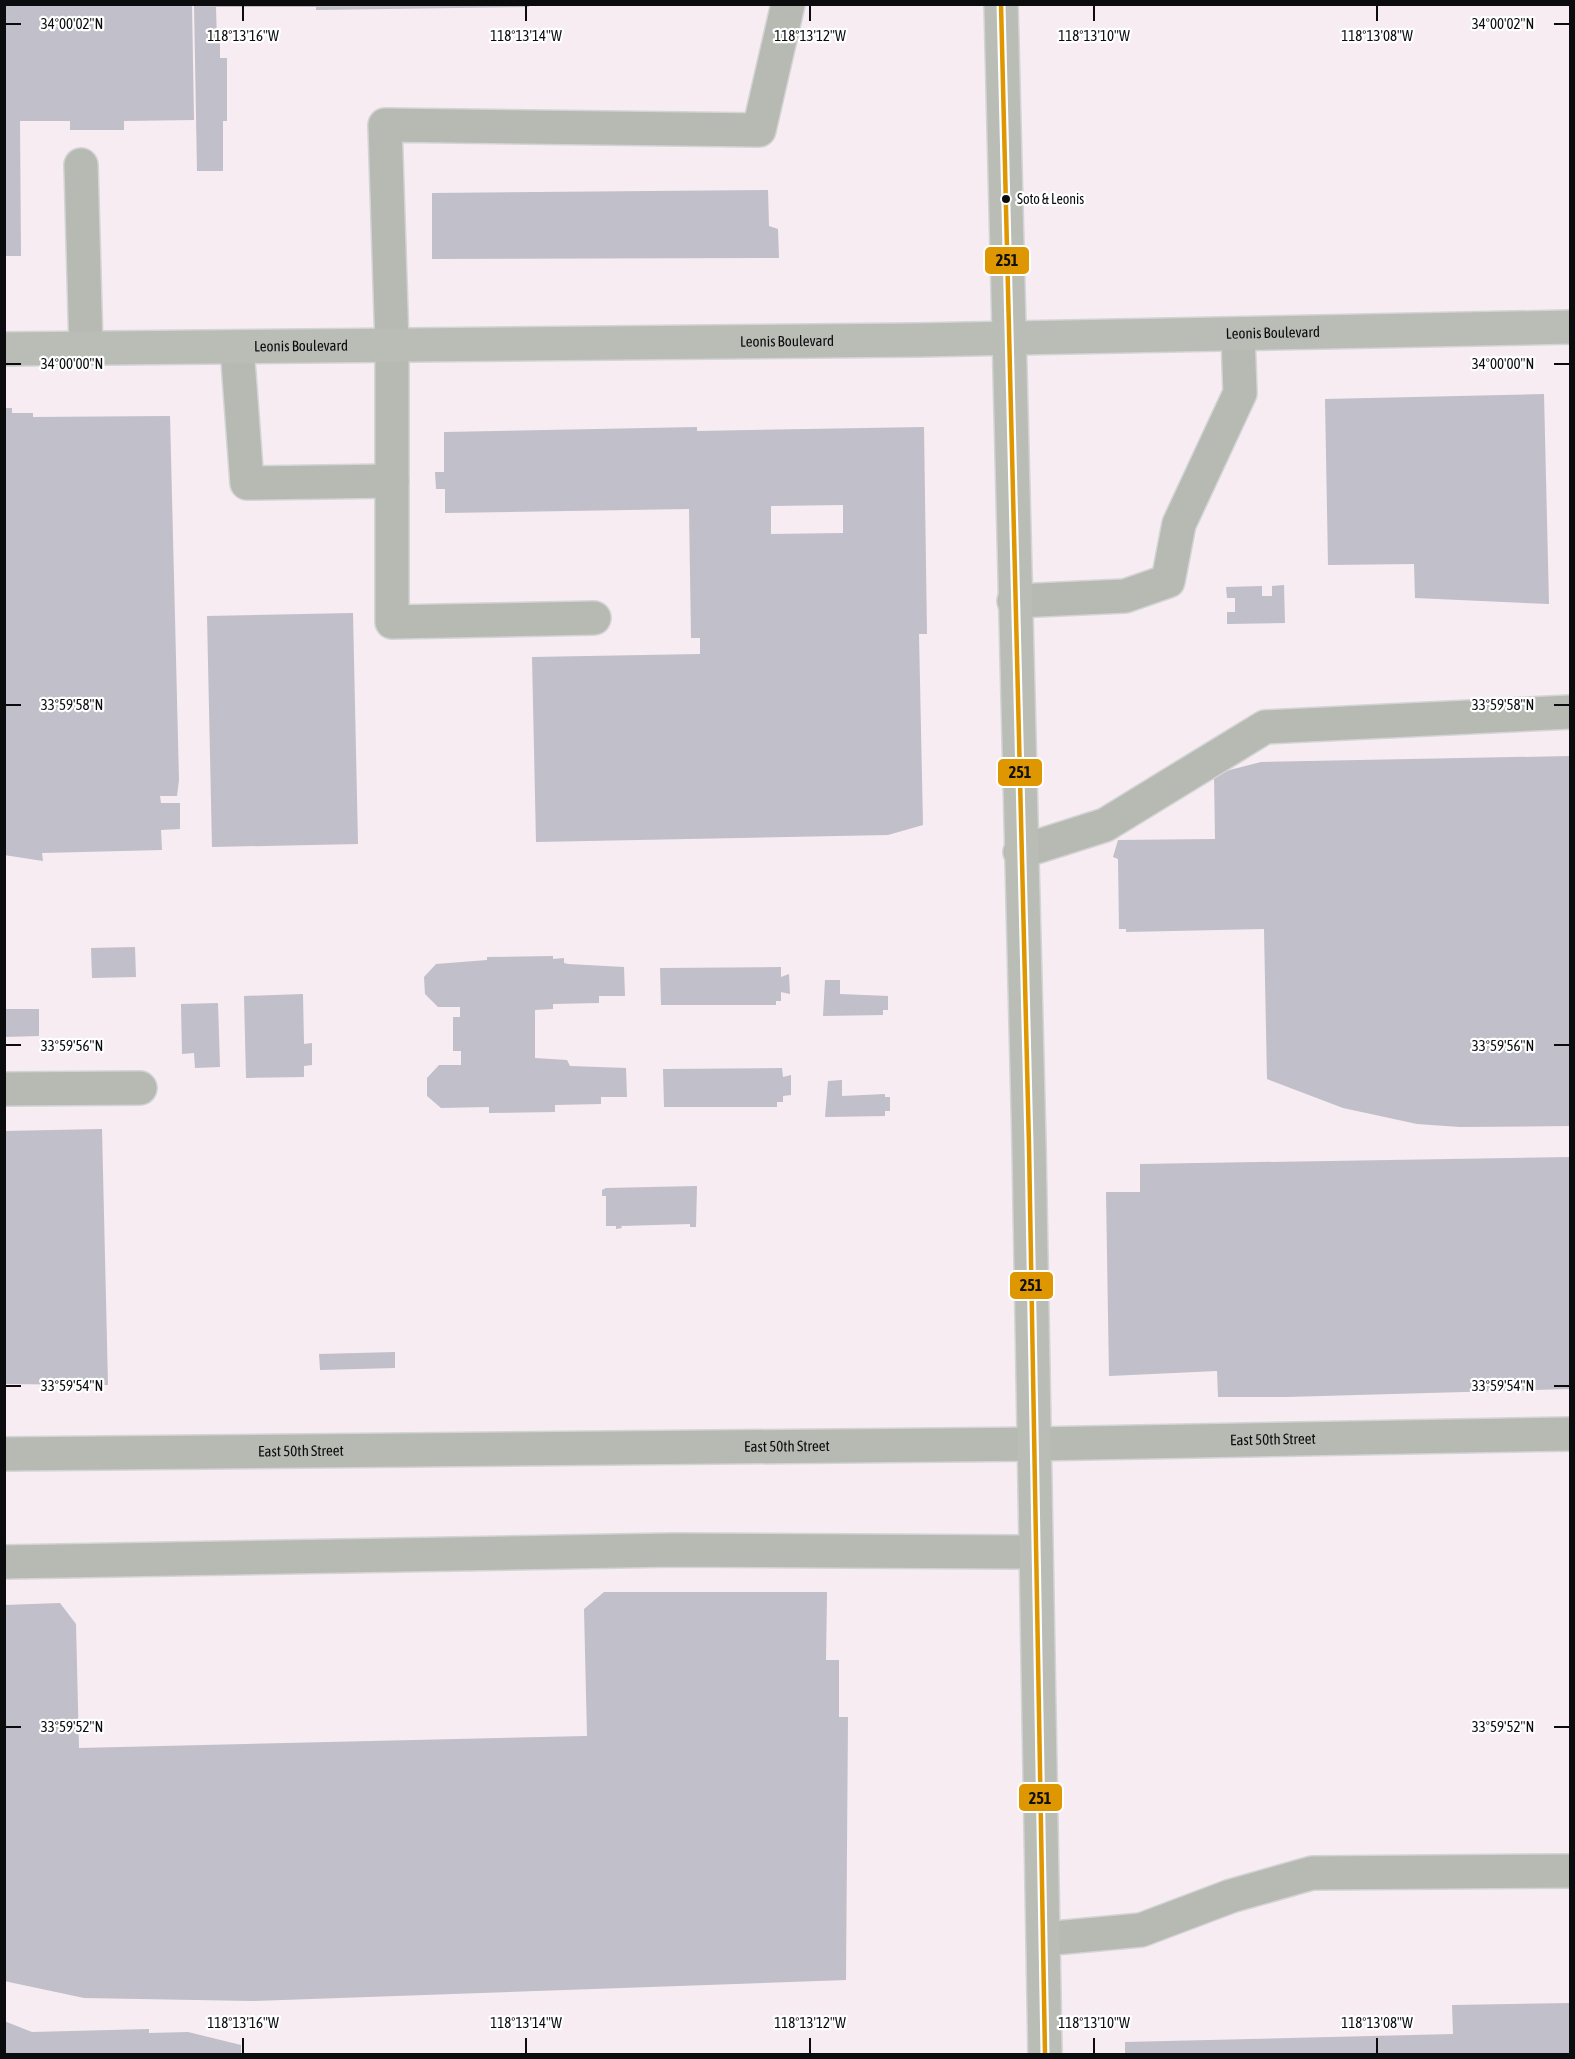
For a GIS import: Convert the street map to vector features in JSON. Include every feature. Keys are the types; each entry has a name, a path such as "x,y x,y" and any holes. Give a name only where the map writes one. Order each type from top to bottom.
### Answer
{"main road":[{"path":"1001,4 1034,1444 1045,2055"},
{"name":"Leonis Boulevard","path":"4,349 1008,339 1570,327"}],"street":[{"path":"594,618 392,622 393,345 385,124 759,130 788,4"},
{"path":"81,165 86,348"},
{"path":"1014,601 1125,596 1168,581 1179,524 1240,393 1238,334"},
{"path":"237,347 248,483 393,481"},
{"path":"1020,852 1105,825 1265,727 1570,712"},
{"path":"4,1089 140,1088"},
{"name":"East 50th Street","path":"4,1454 1034,1444 1570,1434"},
{"path":"4,1562 673,1550 1036,1552"},
{"path":"1044,1938 1141,1930 1231,1896 1312,1873 1570,1871"}],"shaded area":[{"path":"5,5 1570,5 1570,2054 5,2054"}],"building":[{"path":"4,4 192,4 194,120 124,121 124,130 70,130 70,121 20,121 21,256 4,256"},
{"path":"194,4 529,4 529,7 316,10 316,7 216,7 217,43 220,43 220,58 227,58 227,121 223,121 223,171 197,171"},
{"path":"768,190 769,226 778,229 779,258 432,259 432,193"},
{"path":"1544,394 1549,604 1415,598 1414,564 1328,565 1325,399"},
{"path":"4,408 12,408 12,413 33,413 33,417 170,416 179,780 177,796 160,796 161,803 180,803 180,829 161,830 162,850 42,853 43,861 4,855"},
{"path":"697,427 697,431 924,427 927,634 919,634 923,825 888,835 536,842 532,657 700,654 700,638 691,638 689,509 445,513 445,489 436,489 435,472 444,472 444,432","holes":["843,505 843,533 771,534 771,506"]},
{"path":"1284,585 1285,623 1227,624 1227,612 1235,612 1235,598 1227,598 1226,587 1262,586 1262,596 1272,596 1272,586"},
{"path":"353,613 358,844 212,847 207,616"},
{"path":"1570,756 1570,1126 1460,1127 1417,1124 1343,1108 1267,1079 1264,929 1126,932 1126,929 1119,929 1118,859 1113,857 1118,840 1215,839 1214,774 1261,762"},
{"path":"135,947 136,977 92,978 91,948"},
{"path":"553,956 553,959 564,958 564,963 568,964 624,967 625,996 599,996 599,1003 553,1004 553,1009 535,1010 535,1058 567,1060 570,1066 626,1068 627,1097 601,1097 601,1104 555,1105 555,1112 489,1113 489,1107 441,1108 427,1096 427,1078 439,1065 461,1065 461,1051 453,1051 453,1017 460,1017 460,1007 438,1007 425,994 424,977 436,964 487,960 487,957"},
{"path":"781,967 781,977 789,974 790,994 781,992 781,1001 776,1001 776,1005 661,1005 660,968"},
{"path":"825,980 840,980 840,994 888,996 888,1010 883,1010 883,1015 823,1016"},
{"path":"303,994 304,1044 312,1043 312,1065 304,1066 304,1077 246,1078 244,996"},
{"path":"218,1003 220,1067 195,1068 194,1053 182,1054 181,1004"},
{"path":"4,1009 39,1009 39,1036 4,1037"},
{"path":"782,1068 783,1077 791,1075 791,1095 783,1096 783,1102 777,1102 777,1107 664,1107 663,1069"},
{"path":"842,1080 842,1096 885,1094 885,1097 890,1097 890,1111 885,1111 885,1116 825,1117 828,1081"},
{"path":"102,1129 108,1385 4,1384 4,1131"},
{"path":"1570,1157 1570,1389 1218,1397 1217,1371 1109,1376 1106,1192 1140,1192 1140,1164"},
{"path":"697,1186 696,1227 690,1227 690,1224 621,1226 622,1228 616,1229 616,1226 606,1226 606,1196 602,1196 602,1190 606,1188"},
{"path":"395,1352 395,1368 320,1370 319,1354"},
{"path":"604,1592 827,1592 826,1660 839,1660 839,1717 848,1717 846,1980 252,2001 84,1998 4,1981 4,1605 60,1603 76,1624 79,1748 587,1736 584,1609"},
{"path":"1570,2003 1570,2054 1125,2054 1125,2042 1453,2034 1452,2005"},
{"path":"4,2021 32,2032 149,2029 149,2033 188,2032 241,2045 241,2054 4,2054"}],"transit line":[{"name":"251","path":"1001,4 1029,1145 1045,2054"}],"place":[{"name":"Soto & Leonis","path":"1006,199"}]}
